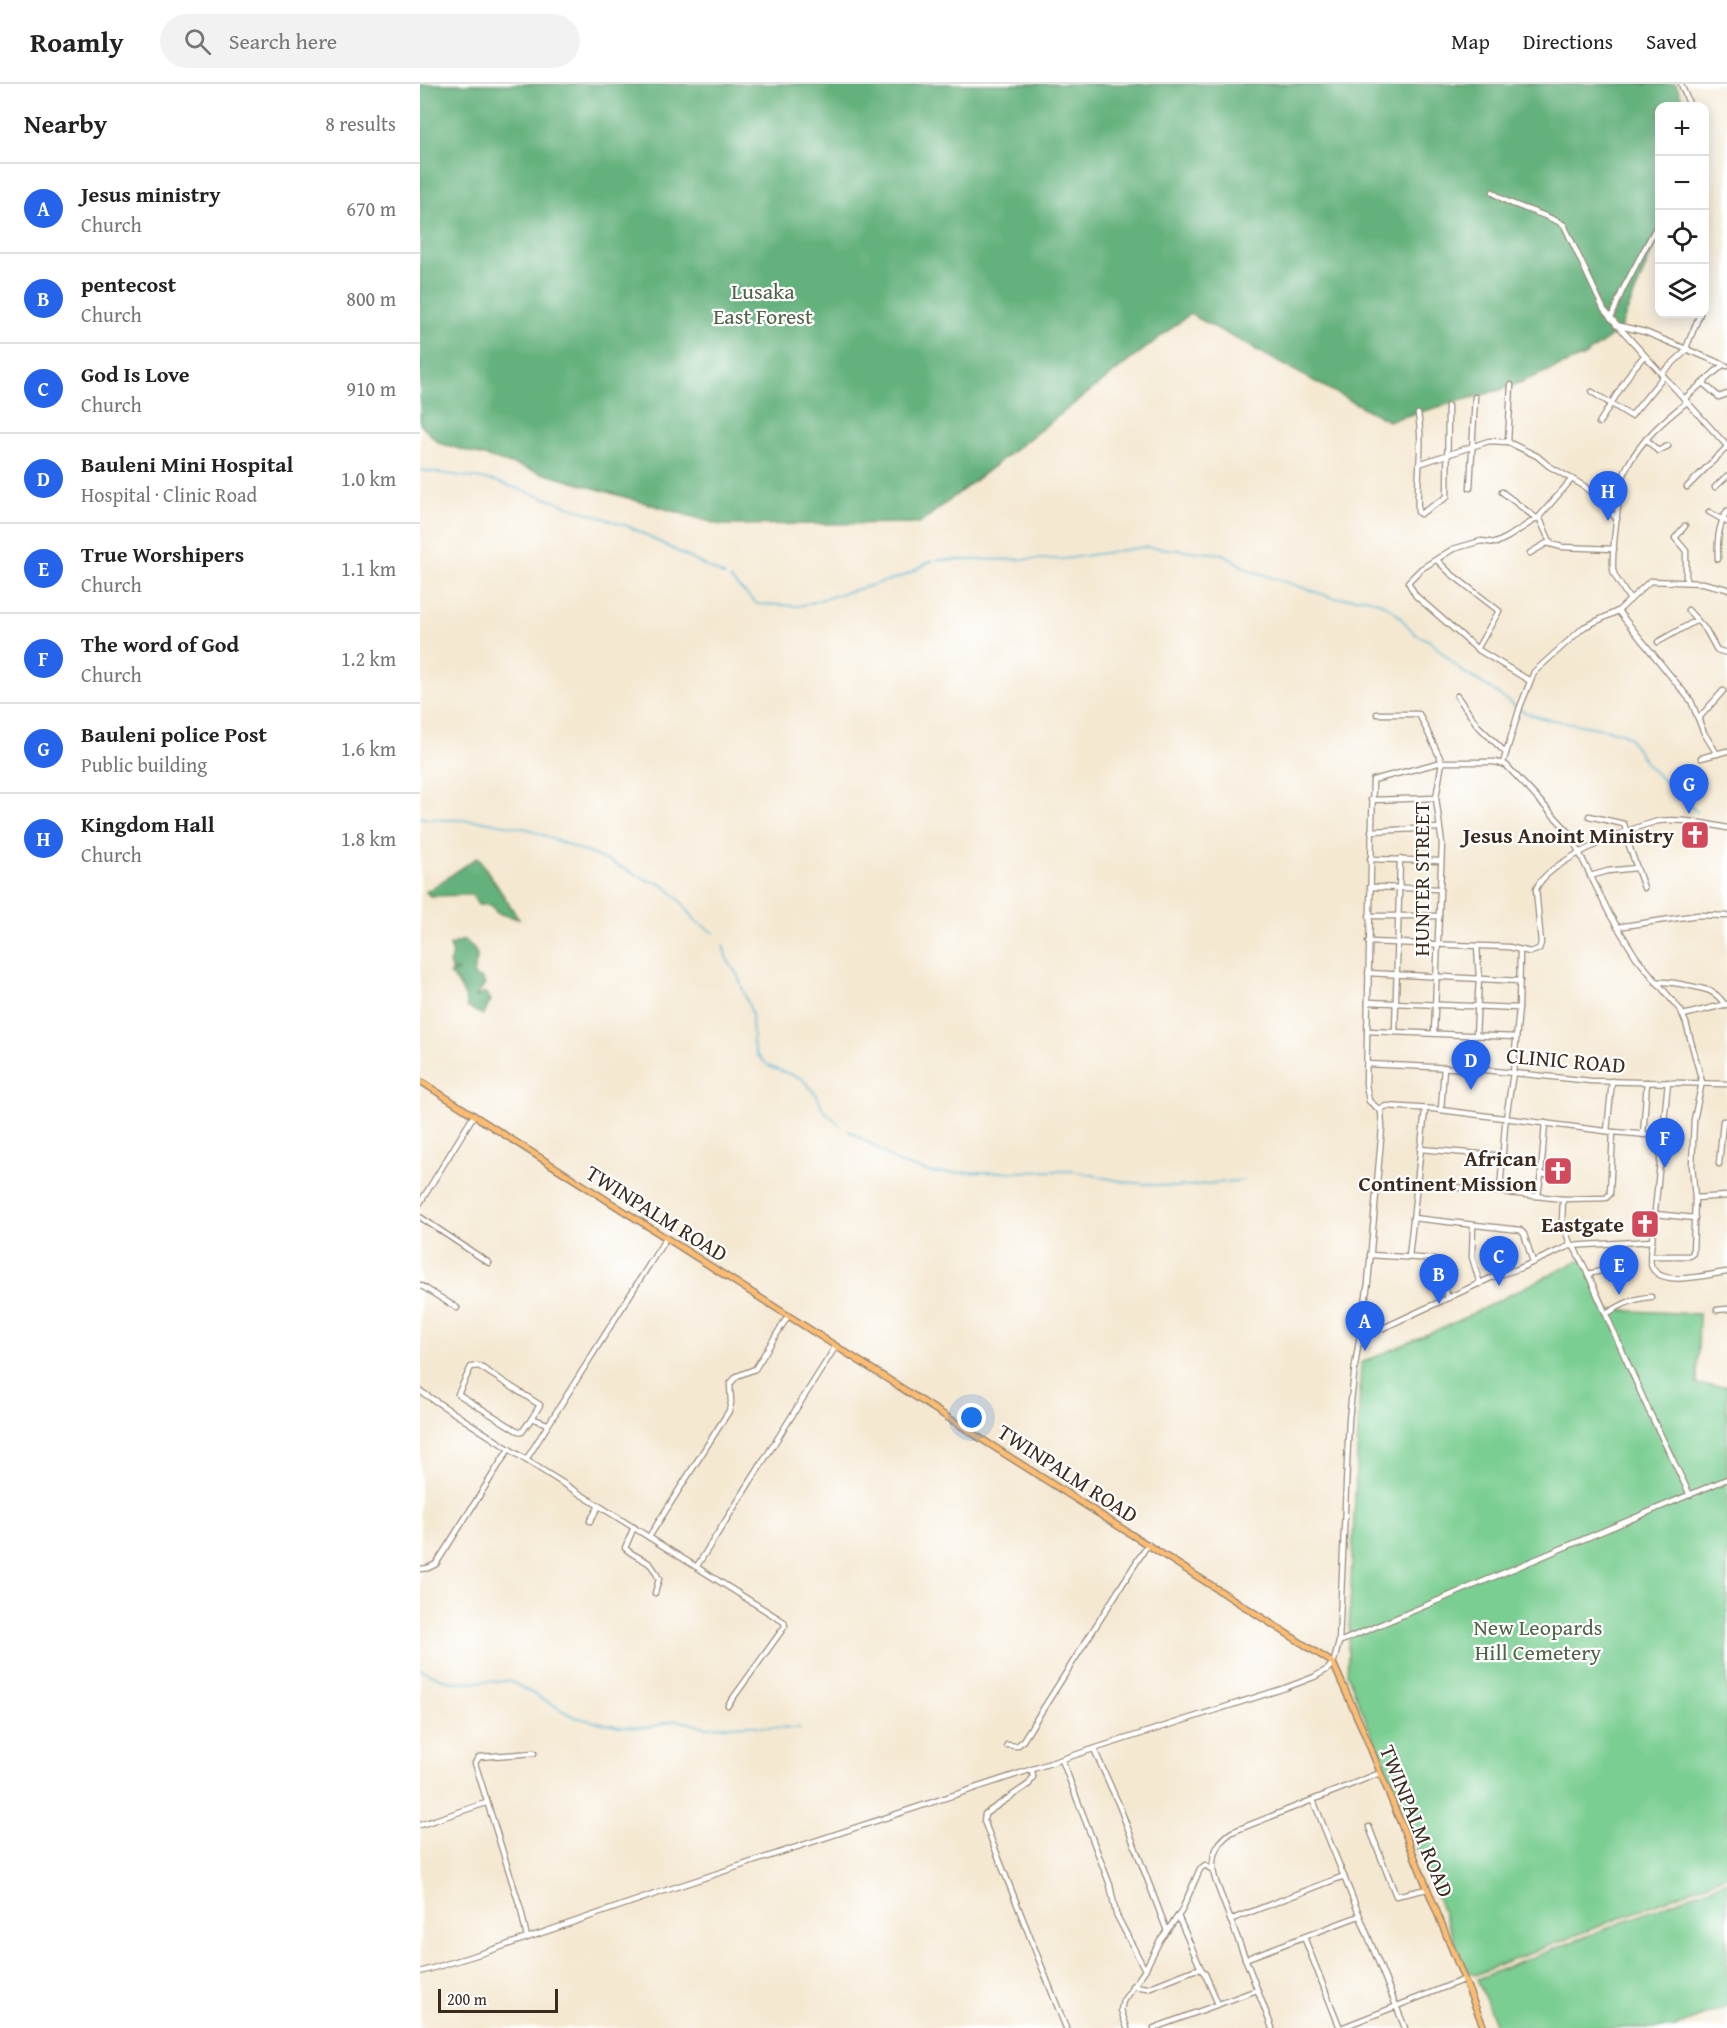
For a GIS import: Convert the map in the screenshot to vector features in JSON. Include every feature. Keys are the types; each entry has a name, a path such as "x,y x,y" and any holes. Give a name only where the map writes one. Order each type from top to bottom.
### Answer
{"main road":[{"name":"TWINPALM ROAD","path":"420,1081 1333,1663 1484,2028"}],"street":[{"path":"1681,84 1688,102"},
{"path":"1493,192 1500,198 1564,225 1604,310 1727,446 1687,487"},
{"path":"1611,318 1623,289 1655,228"},
{"path":"1592,392 1631,416 1662,375 1687,349 1699,318"},
{"path":"1616,325 1645,332 1725,366 1703,383 1660,424 1646,439 1625,472 1617,519 1613,573 1630,600"},
{"path":"1599,423 1632,370 1644,356"},
{"path":"1703,383 1719,397 1727,394"},
{"path":"1508,442 1511,385"},
{"path":"1470,488 1475,396"},
{"path":"1418,414 1421,428 1417,489 1420,514 1447,497 1448,406"},
{"path":"1646,439 1658,451 1668,446"},
{"path":"1419,464 1488,441 1508,442 1537,456 1549,466 1584,486 1617,519"},
{"path":"1715,487 1727,476"},
{"path":"1530,681 1477,649 1419,599 1411,589 1410,579 1421,569 1455,548 1482,541 1499,543 1537,517 1572,479"},
{"path":"1502,492 1537,517 1551,544"},
{"path":"1718,559 1717,539 1727,511"},
{"path":"1709,512 1724,521"},
{"path":"1685,526 1676,538 1686,551 1686,582"},
{"path":"1530,553 1544,544 1614,549"},
{"path":"1437,560 1450,573 1499,610 1477,649"},
{"path":"1503,763 1530,681 1537,668 1584,627 1618,611 1650,581 1703,583 1727,589"},
{"path":"1688,610 1706,630 1717,650 1727,653"},
{"path":"1618,611 1688,696 1704,733 1717,754"},
{"path":"1658,642 1697,620"},
{"path":"1699,718 1723,691"},
{"path":"1457,696 1478,726 1506,753"},
{"path":"1377,714 1419,714 1442,762"},
{"path":"1701,758 1727,751"},
{"path":"420,1972 1285,1688 1321,1674 1333,1663 1339,1642 1347,1445 1370,1255 1382,1128 1379,1109 1371,1103 1368,1097 1366,1064 1372,780 1442,762 1503,763 1564,826 1617,927 1643,966 1683,1015 1702,1082 1694,1120 1692,1165 1695,1218 1692,1255 1651,1256"},
{"name":"HUNTER STREET","path":"1434,1034 1442,844 1436,798 1442,762"},
{"path":"1371,800 1436,798"},
{"path":"1589,816 1624,824 1644,888"},
{"path":"1368,942 1477,946 1533,952 1541,945 1535,893 1539,882 1553,869 1579,852 1653,822 1665,820 1727,828"},
{"path":"1371,831 1439,828"},
{"path":"1370,859 1440,861"},
{"path":"1395,1032 1400,859"},
{"path":"1590,876 1608,870 1636,868"},
{"path":"1370,887 1440,889"},
{"path":"1617,927 1698,915 1727,916"},
{"path":"1370,916 1439,916"},
{"path":"1476,1036 1479,978 1477,946"},
{"path":"1500,1191 1519,1008 1520,950"},
{"path":"1368,973 1520,981"},
{"path":"1656,982 1671,982 1710,991 1726,1004 1683,1015"},
{"path":"1368,1002 1519,1008"},
{"path":"1367,1031 1516,1037"},
{"name":"CLINIC ROAD","path":"1366,1064 1444,1067 1612,1081 1726,1084"},
{"path":"1441,1110 1444,1067"},
{"path":"1607,1131 1612,1081"},
{"path":"1643,1135 1647,1082"},
{"path":"1668,1082 1651,1266 1655,1272 1668,1278 1686,1278 1727,1272"},
{"path":"1726,1084 1727,1091"},
{"path":"1379,1109 1386,1106 1441,1110 1662,1136"},
{"path":"1409,1257 1425,1110"},
{"path":"420,1203 474,1115"},
{"path":"1719,1164 1723,1121 1727,1121"},
{"path":"1538,1196 1545,1123"},
{"path":"1417,1183 1563,1198 1608,1197 1613,1132"},
{"path":"1420,1149 1504,1156"},
{"path":"1541,1174 1565,1178"},
{"path":"1695,1198 1727,1196"},
{"path":"1563,1198 1562,1222 1690,1495"},
{"path":"1655,1214 1695,1218"},
{"path":"420,1217 489,1263"},
{"path":"1413,1218 1522,1231 1533,1262"},
{"path":"1473,1225 1472,1257 1480,1284"},
{"path":"525,1460 666,1238"},
{"path":"1359,1334 1379,1330 1572,1245 1652,1241"},
{"path":"1370,1255 1431,1258 1438,1261 1448,1298"},
{"path":"1588,1274 1622,1266"},
{"path":"420,1285 457,1308"},
{"path":"1606,1314 1626,1302 1651,1298"},
{"path":"1717,1310 1727,1309"},
{"path":"649,1537 729,1411 730,1384 737,1376 754,1369 788,1316"},
{"path":"697,1566 836,1346"},
{"path":"471,1366 479,1366 540,1405 532,1418 522,1432 458,1394 471,1366"},
{"path":"420,1391 525,1460 784,1622 785,1626 728,1705"},
{"path":"532,1418 548,1424"},
{"path":"420,1569 436,1564 509,1449"},
{"path":"1339,1642 1727,1479"},
{"path":"590,1521 599,1506"},
{"path":"634,1527 625,1548 630,1554 645,1560 652,1566 659,1579 654,1593"},
{"path":"1007,1744 1017,1746 1022,1742 1148,1544"},
{"path":"1094,1749 1119,1805 1167,1930"},
{"path":"527,1938 521,1910 486,1803 475,1761 479,1757 534,1753"},
{"path":"1062,1760 1110,1885 1116,1914 1145,1970"},
{"path":"1032,1770 1029,1784 985,1814 984,1821 1066,2028"},
{"path":"1272,2028 1212,1869 1215,1852 1226,1836 1232,1832 1380,1773"},
{"path":"1313,1800 1405,2028"},
{"path":"420,1825 486,1803"},
{"path":"1369,1827 1396,1896 1427,1889"},
{"path":"1127,2028 1121,2006 1132,1986 1145,1970 1157,1944 1186,1903 1200,1869 1205,1865 1212,1869"},
{"path":"1230,1920 1344,1876"},
{"path":"1178,1916 1218,2004"},
{"path":"1245,1959 1359,1916"},
{"path":"1304,1937 1341,2028 1463,1980"},
{"path":"1132,1986 1148,1988 1194,1970 1201,1970"},
{"path":"1154,2028 1257,1990"}],"green space":[{"name":"Lusaka East Forest","path":"420,84 1676,84 1683,102 1655,102 1655,245 1619,331 1584,356 1507,388 1388,421 1190,314 920,523 721,525 439,443 420,424"},
{"path":"478,857 519,919 497,913 491,905 478,905 472,895 430,896 426,892"},
{"path":"464,940 477,954 473,973 485,984 475,998 485,993 491,1000 483,1015 467,1007 464,994 450,974 459,970 452,971 449,963 453,955 450,945"},
{"name":"New Leopards Hill Cemetery","path":"1583,1258 1609,1310 1699,1314 1697,1385 1727,1386 1727,1876 1475,1975 1467,1972 1347,1673 1361,1363 1458,1321"},
{"path":"1727,1881 1727,2006 1672,2028 1497,2028 1477,1979"}],"waterway":[{"path":"420,470 495,481 630,527 725,576"},
{"path":"938,560 1064,559 1144,547 1223,554 1249,570 1334,598 1366,598 1384,604 1396,613 1415,634 1430,641 1463,672 1526,713 1620,732 1629,737 1647,765 1697,812"},
{"path":"730,579 757,604 799,606 904,576 933,560"},
{"path":"420,817 483,821 528,829 659,883 680,900 696,921 714,933"},
{"path":"723,945 752,1014 753,1044 757,1055 770,1067 801,1078 816,1094 824,1111 839,1124"},
{"path":"847,1130 898,1163 933,1173 1073,1171 1125,1182 1177,1187 1245,1180"},
{"path":"420,1670 451,1682 510,1681 574,1717 620,1727 647,1728 676,1720 706,1727 750,1725 800,1728"}],"place":[{"name":"Kingdom Hall","path":"1608,521"},
{"name":"Bauleni police Post","path":"1689,814"},
{"name":"Jesus Anoint Ministry","path":"1695,835"},
{"name":"Bauleni Mini Hospital","path":"1471,1090"},
{"name":"The word of God","path":"1665,1168"},
{"name":"African Continent Mission","path":"1558,1171"},
{"name":"Eastgate","path":"1645,1224"},
{"name":"God Is Love","path":"1499,1286"},
{"name":"True Worshipers","path":"1619,1295"},
{"name":"pentecost","path":"1439,1304"},
{"name":"Jesus ministry","path":"1365,1351"}]}
